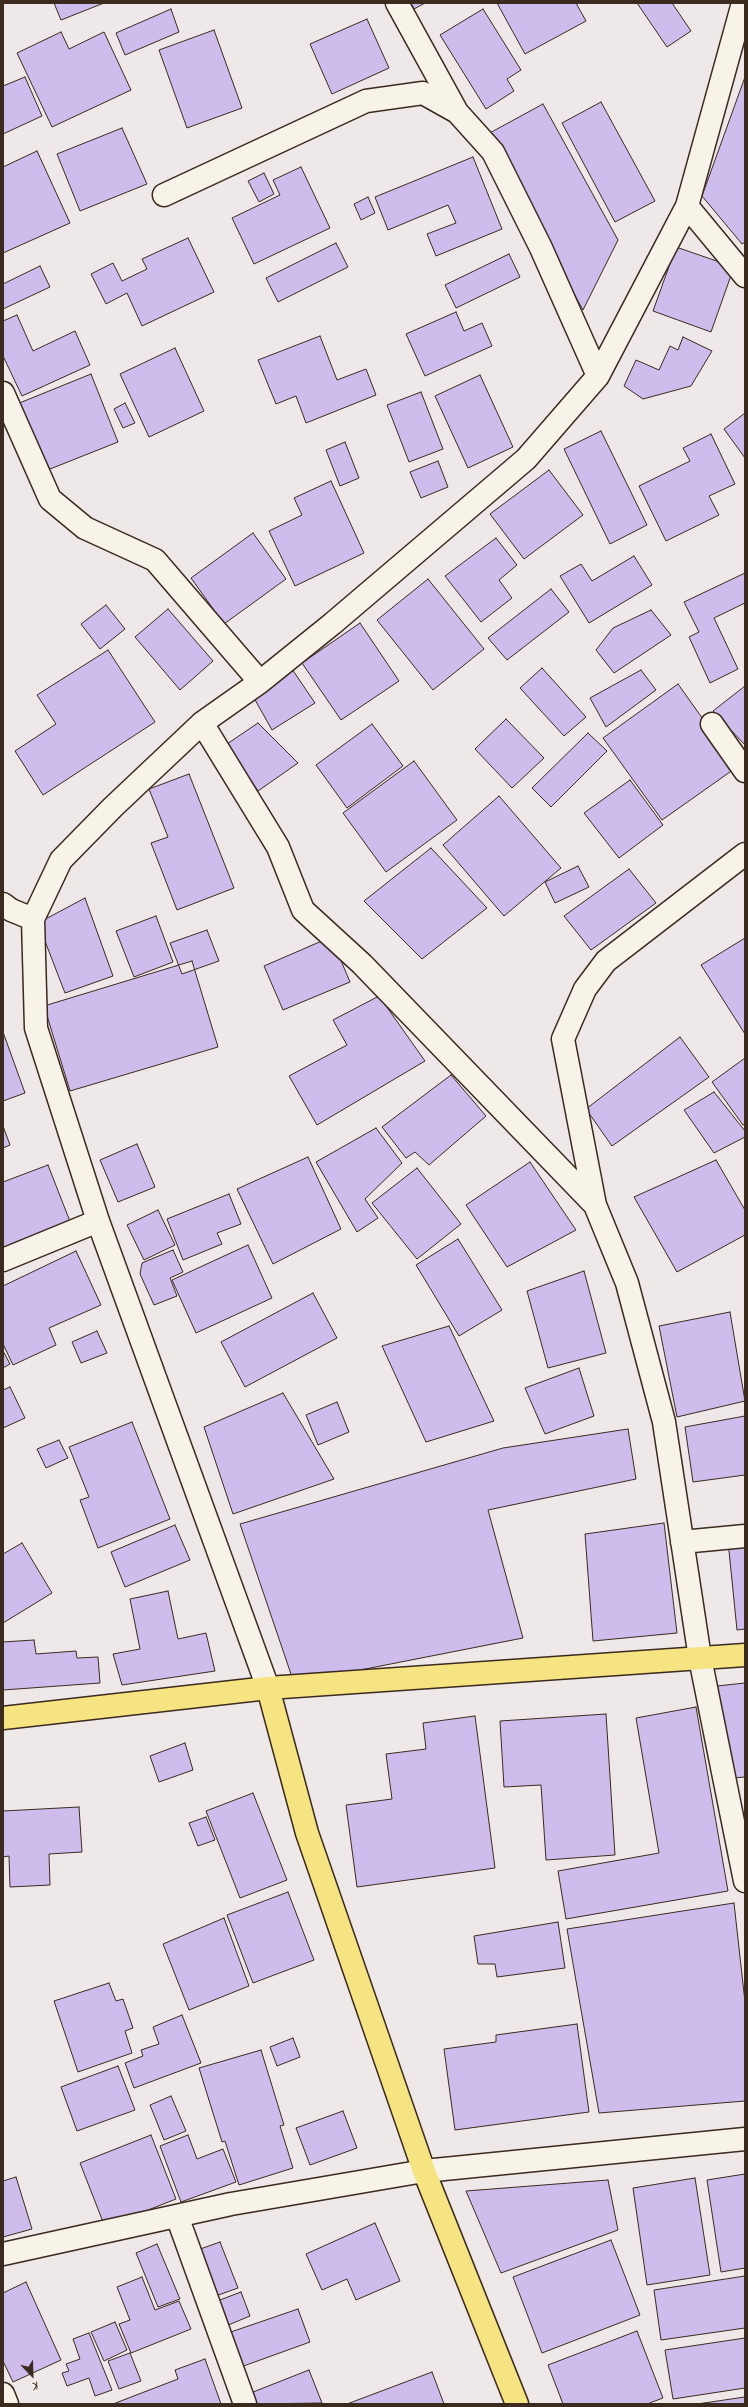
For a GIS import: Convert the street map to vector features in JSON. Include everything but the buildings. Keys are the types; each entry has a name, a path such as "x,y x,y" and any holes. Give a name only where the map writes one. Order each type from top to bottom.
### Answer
{"main road":[{"path":"3,1718 268,1688 745,1655"},
{"path":"268,1688 307,1833 424,2171 517,2404"}],"street":[{"path":"397,3 457,112 493,152 541,248 598,376"},
{"path":"268,1688 98,1221 36,1028 33,919 61,860 113,807 202,723 260,682 332,624 526,459 598,376 687,206 743,3"},
{"path":"164,195 366,101 423,93 457,112"},
{"path":"687,206 745,276"},
{"path":"3,393 50,499 85,528 155,560 260,682"},
{"path":"202,723 278,847 303,910 362,964 595,1205"},
{"path":"712,724 745,771"},
{"path":"745,854 606,961 585,989 563,1039 595,1205 627,1283 664,1422 700,1658 738,1813 745,1881"},
{"path":"3,904 10,910 33,919"},
{"path":"3,1260 98,1221"},
{"path":"682,1542 745,1536"},
{"path":"3,2254 231,2204 424,2171 745,2139"},
{"path":"177,2216 245,2404"},
{"path":"3,2394 7,2404"}]}
